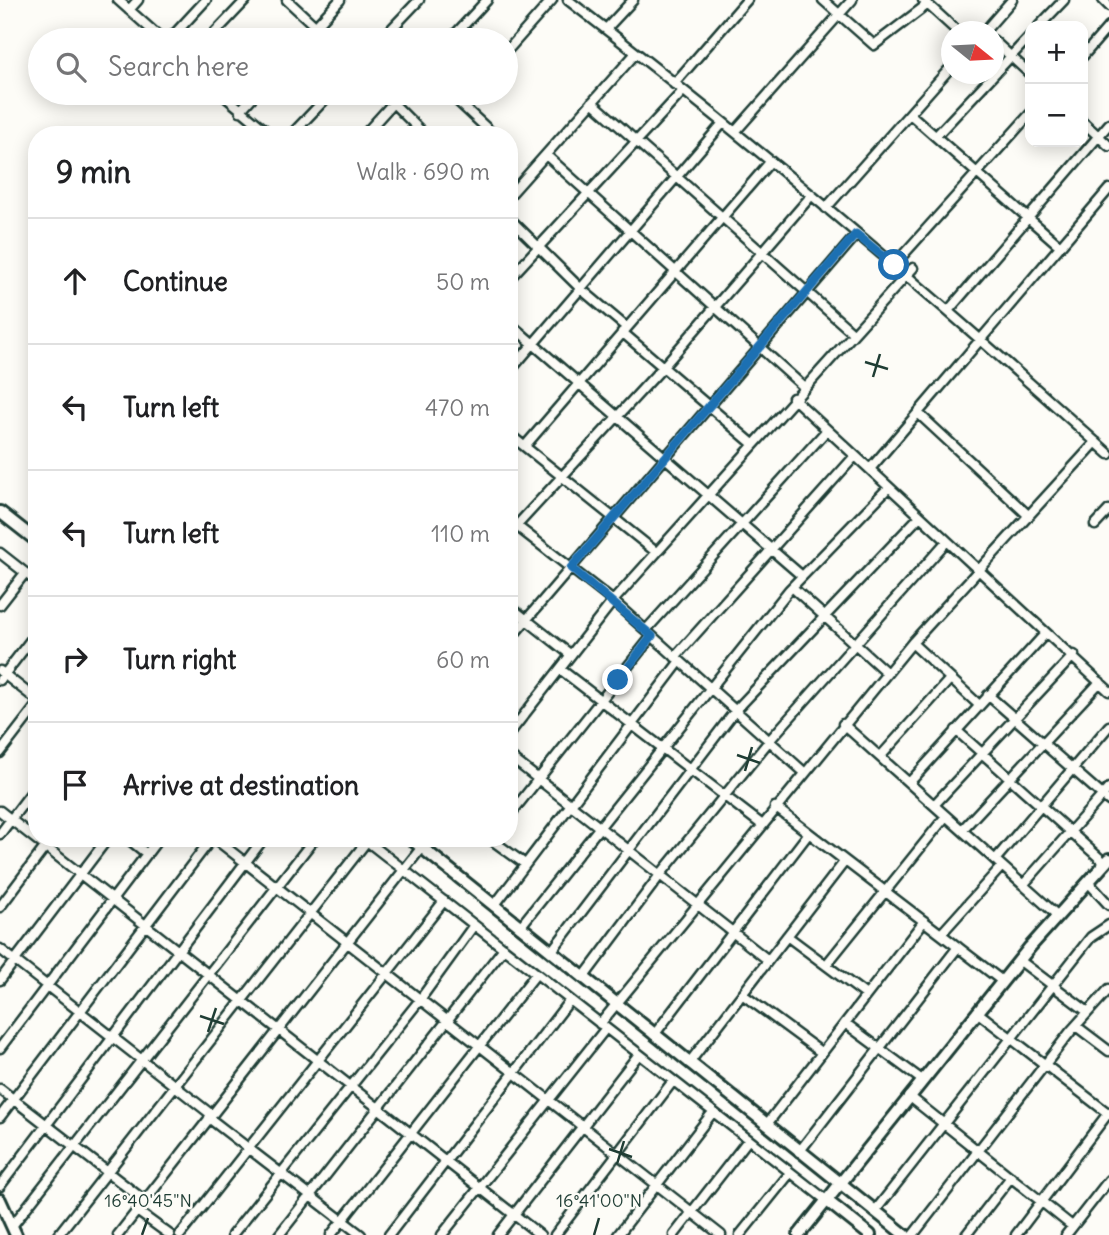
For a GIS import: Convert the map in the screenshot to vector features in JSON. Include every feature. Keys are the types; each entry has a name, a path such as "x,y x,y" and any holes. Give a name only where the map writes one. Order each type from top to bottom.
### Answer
{"street":[{"path":"118,0 149,28"},
{"path":"129,10 138,0"},
{"path":"180,28 206,0"},
{"path":"219,28 246,0"},
{"path":"287,0 316,26 340,0"},
{"path":"392,28 419,0"},
{"path":"461,28 487,0"},
{"path":"518,38 552,0"},
{"path":"568,0 723,122 906,275 981,338 1109,454"},
{"path":"606,29 633,0"},
{"path":"674,83 747,0"},
{"path":"823,0 874,45 925,2 946,21"},
{"path":"734,132 852,0"},
{"path":"994,21 1012,0"},
{"path":"1044,21 1063,0"},
{"path":"1103,0 1109,6"},
{"path":"1088,50 1109,26"},
{"path":"936,136 1025,41"},
{"path":"1004,50 1025,69"},
{"path":"518,186 636,53"},
{"path":"826,208 941,78"},
{"path":"518,269 683,90"},
{"path":"592,102 853,333"},
{"path":"234,105 259,126"},
{"path":"240,111 245,105"},
{"path":"300,126 320,105"},
{"path":"371,126 391,105"},
{"path":"395,105 416,126"},
{"path":"462,105 484,126"},
{"path":"910,114 1060,246"},
{"path":"894,265 1025,120"},
{"path":"518,361 723,122"},
{"path":"948,311 1109,124"},
{"path":"1088,127 1109,146"},
{"path":"546,155 804,387"},
{"path":"525,446 770,162"},
{"path":"870,469 1109,188"},
{"path":"518,518 617,418 811,196"},
{"path":"518,227 663,367 753,444"},
{"path":"518,629 856,234"},
{"path":"518,722 613,601 793,398 913,268"},
{"path":"518,332 802,576"},
{"path":"793,398 1109,691"},
{"path":"918,414 1029,516"},
{"path":"518,805 601,701 649,633 741,524 827,430"},
{"path":"518,440 656,552"},
{"path":"442,1235 548,1101 603,1026 615,1003 843,724 912,643 1096,442"},
{"path":"494,906 678,659 855,456"},
{"path":"520,927 792,587 889,486"},
{"path":"1095,525 1109,510"},
{"path":"0,512 28,534"},
{"path":"551,952 735,711 920,516"},
{"path":"518,527 613,601 804,772"},
{"path":"583,978 660,875 769,741 947,541"},
{"path":"0,554 28,575"},
{"path":"0,605 25,573"},
{"path":"792,587 887,673"},
{"path":"518,613 571,655"},
{"path":"909,782 1046,633"},
{"path":"28,643 2,675 28,695"},
{"path":"912,643 978,704"},
{"path":"934,805 1013,717 1073,656"},
{"path":"559,670 761,824"},
{"path":"880,757 950,678"},
{"path":"962,830 1100,682"},
{"path":"988,695 1072,768 1107,794 1023,885"},
{"path":"0,753 28,714"},
{"path":"843,724 1058,916"},
{"path":"941,934 1040,806 1109,726"},
{"path":"799,1235 1019,960 1107,861 1040,806 956,730"},
{"path":"518,763 768,960"},
{"path":"0,834 28,797"},
{"path":"775,807 1002,981"},
{"path":"0,811 28,833"},
{"path":"826,965 946,816"},
{"path":"654,1035 809,833"},
{"path":"0,907 46,847 540,1235"},
{"path":"0,980 101,847"},
{"path":"138,847 147,854"},
{"path":"0,1048 152,847"},
{"path":"0,1117 206,847"},
{"path":"225,847 345,944 721,1235"},
{"path":"0,1186 257,847"},
{"path":"0,1200 14,1230 74,1146 308,847"},
{"path":"58,1235 360,847"},
{"path":"374,847 867,1234"},
{"path":"118,1235 422,847"},
{"path":"429,847 494,906 905,1235"},
{"path":"501,847 525,864"},
{"path":"689,1063 845,861"},
{"path":"1088,882 1109,905"},
{"path":"180,1235 444,901"},
{"path":"767,1124 924,921"},
{"path":"232,1235 419,1001 474,925"},
{"path":"874,1211 1013,1040 1091,937 1109,925"},
{"path":"787,936 866,995"},
{"path":"799,1152 958,947"},
{"path":"0,948 175,1086 248,1149 361,1235"},
{"path":"279,1235 504,948"},
{"path":"1019,960 1088,1012"},
{"path":"331,1235 536,974"},
{"path":"913,1235 1076,1026 1109,989"},
{"path":"742,994 822,1053"},
{"path":"389,1235 570,1000"},
{"path":"977,1012 1109,1113 1016,1235"},
{"path":"845,1023 922,1080"},
{"path":"1076,1026 1109,1051"},
{"path":"498,1235 639,1054"},
{"path":"555,1235 673,1081"},
{"path":"0,1088 145,1201"},
{"path":"909,1096 1072,1226"},
{"path":"618,1235 713,1112"},
{"path":"674,1235 748,1140"},
{"path":"740,1235 790,1172"},
{"path":"966,1235 1011,1177"},
{"path":"1066,1235 1109,1180"},
{"path":"137,1210 170,1235"}],"route":[{"path":"618,680 652,636 571,568 856,234 894,265"}]}
